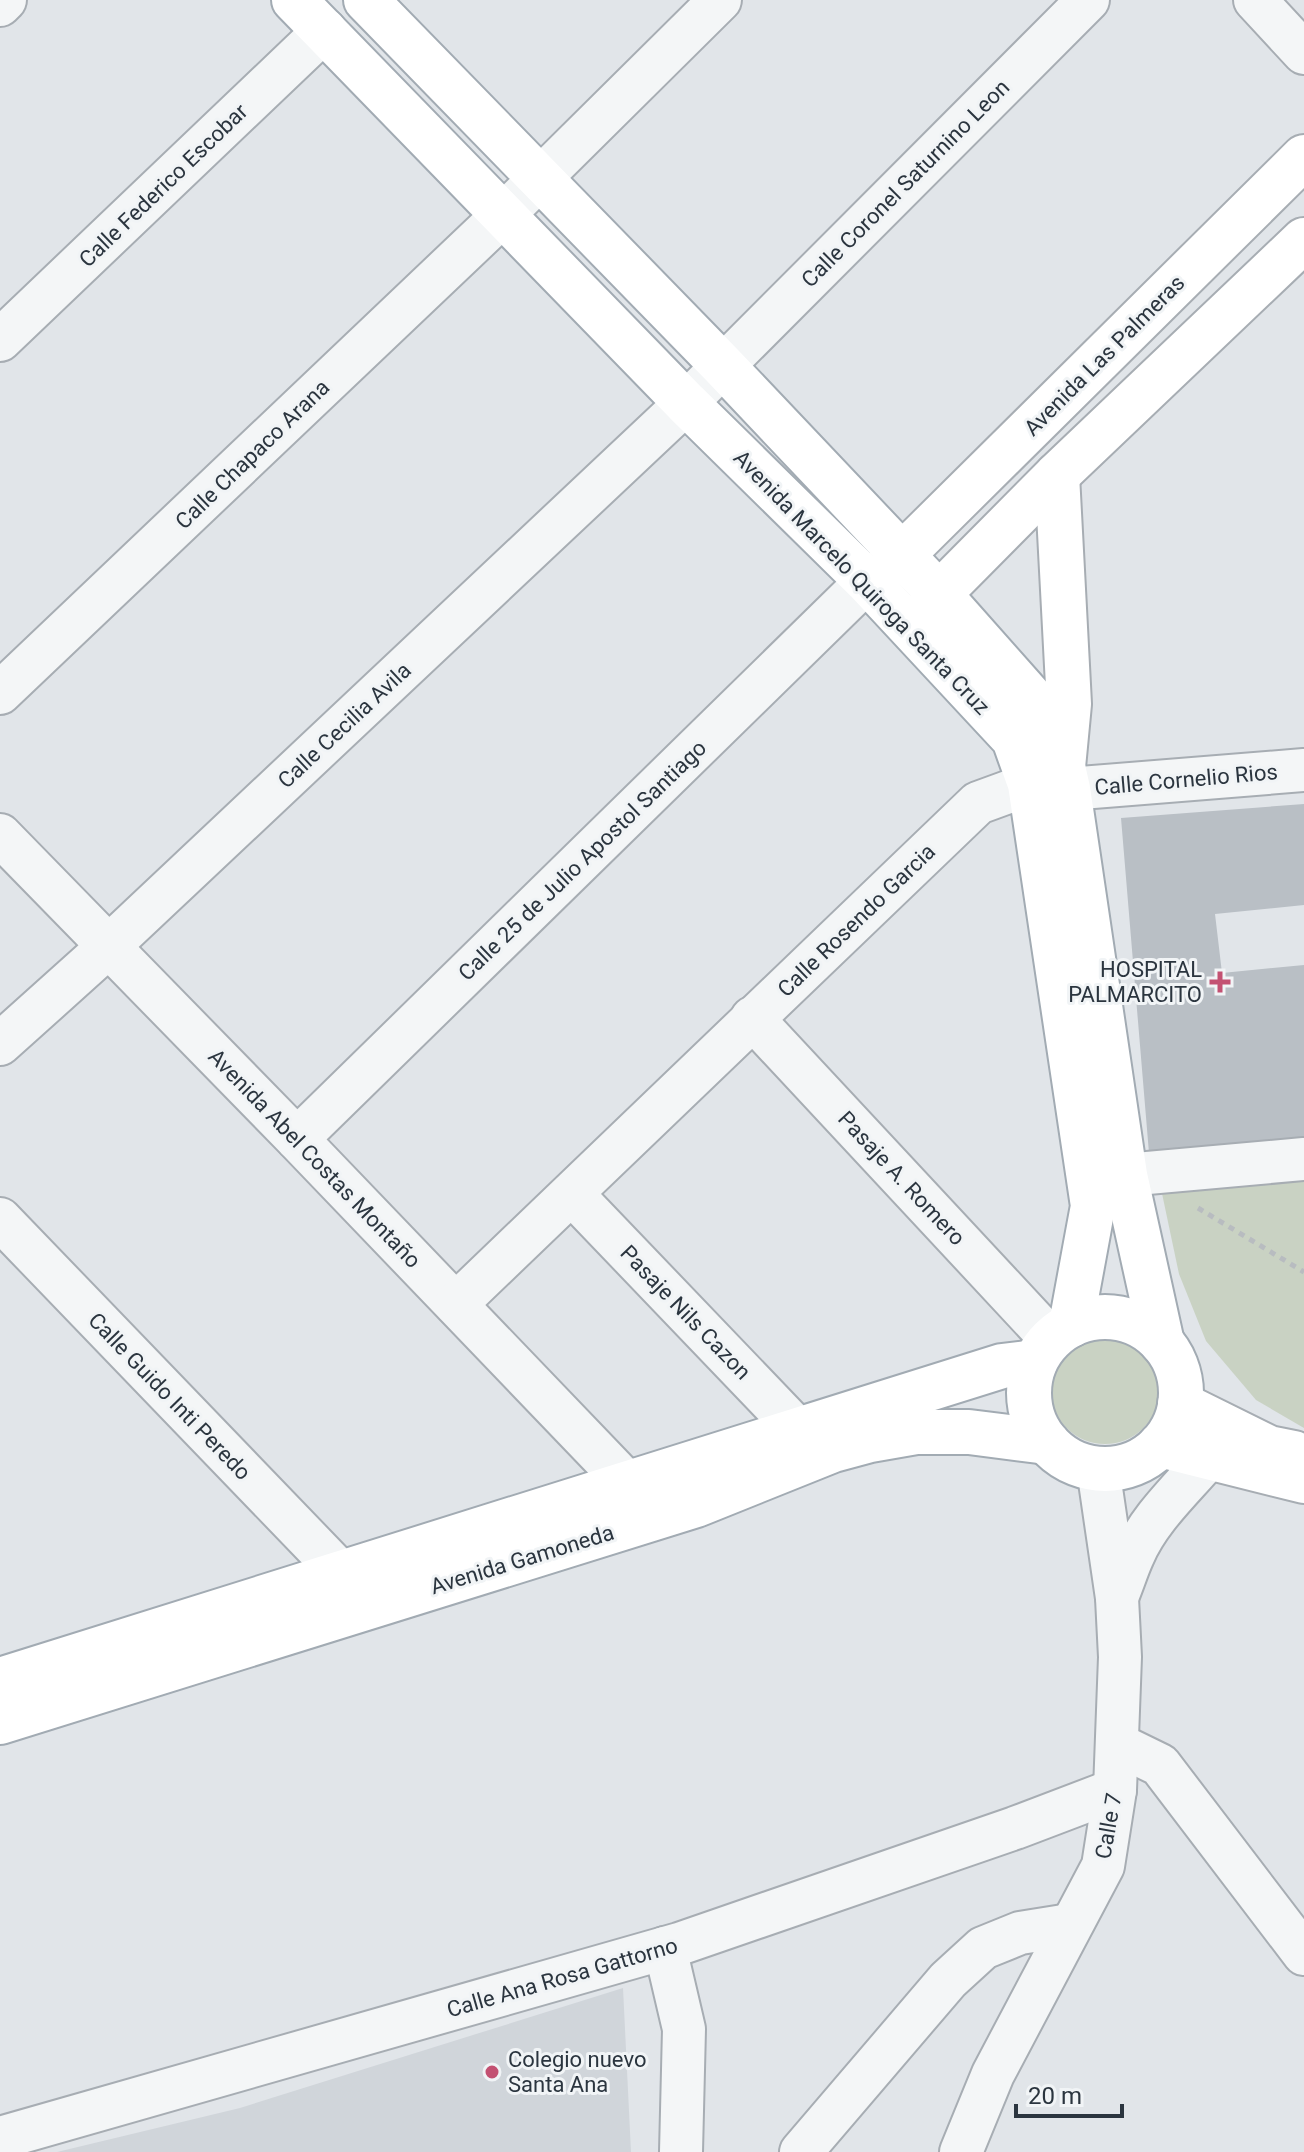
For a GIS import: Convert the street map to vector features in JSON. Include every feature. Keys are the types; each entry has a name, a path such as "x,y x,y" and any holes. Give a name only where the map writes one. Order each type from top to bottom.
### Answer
{"main road":[{"name":"Avenida Marcelo Quiroga Santa Cruz","path":"294,0 686,403 867,581 1054,780 1093,1206 1052,1342"},
{"name":"Avenida Marcelo Quiroga Santa Cruz","path":"366,0 903,554 1033,700 1054,780 1125,1175 1162,1343"},
{"name":"Avenida Las Palmeras","path":"903,554 1304,157"},
{"path":"912,630 939,594 1057,475 1304,240"},
{"path":"1054,780 1069,704 1057,475"},
{"path":"1094,1317 1119,1318 1143,1326 1162,1343 1174,1361 1180,1382 1180,1404 1174,1426 1160,1445 1142,1459 1121,1467 1098,1468 1079,1464 1061,1455 1047,1442 1029,1404 1029,1382 1052,1342 1094,1317"},
{"name":"Avenida Gamoneda","path":"0,1680 1002,1366 1052,1342"},
{"path":"1180,1404 1269,1448 1304,1456"},
{"name":"Avenida Gamoneda","path":"0,1722 696,1505 833,1450 870,1440 916,1432 969,1432 1047,1442"},
{"path":"1160,1445 1304,1481"}],"street":[{"path":"0,5 5,0"},
{"name":"Calle Chapaco Arana","path":"0,693 503,215 720,0"},
{"name":"Calle Coronel Saturnino Leon","path":"686,403 1088,0"},
{"path":"1255,0 1304,53"},
{"name":"Calle Federico Escobar","path":"0,340 325,30"},
{"name":"Calle Cecilia Avila","path":"0,1044 109,946 686,403"},
{"name":"Calle 25 de Julio Apostol Santiago","path":"297,1139 867,581 903,554"},
{"name":"Calle Cornelio Rios","path":"1054,780 1304,770"},
{"name":"Calle Rosendo Garcia","path":"456,1304 978,803 1054,780"},
{"name":"Avenida Abel Costas Montaño","path":"0,835 628,1484"},
{"name":"Pasaje A. Romero","path":"752,1018 1052,1342"},
{"path":"1093,1206 1125,1175 1304,1159"},
{"name":"Pasaje Nils Cazon","path":"572,1194 799,1431"},
{"name":"Calle Guido Inti Peredo","path":"0,1219 341,1573"},
{"path":"1117,1598 1143,1537 1209,1457"},
{"name":"Calle 7","path":"961,2152 993,2074 1103,1866 1115,1790 1120,1657 1117,1598 1098,1468"},
{"path":"1117,1744 1160,1765 1304,1954"},
{"name":"Calle Ana Rosa Gattorno","path":"0,2138 665,1948 1015,1828 1115,1790"},
{"path":"801,2152 948,1980 983,1948 1020,1933 1070,1925"},
{"path":"665,1948 684,2029 681,2152"}],"path":[{"path":"1186,1200 1304,1272"}],"shaded area":[{"name":"Colegio nuevo Santa Ana","path":"623,1988 631,2152 57,2152 240,2108"}],"green space":[{"path":"1304,1179 1304,1428 1256,1400 1206,1341 1179,1274 1160,1184"},
{"path":"1105,1336 1126,1340 1143,1352 1155,1369 1159,1390 1155,1411 1143,1428 1126,1440 1105,1444 1084,1440 1067,1428 1055,1411 1051,1390 1055,1369 1067,1352 1084,1340"}],"building":[{"name":"HOSPITAL PALMARCITO","path":"1304,804 1304,905 1215,914 1222,973 1304,965 1304,1141 1149,1153 1121,818"}],"place":[{"name":"HOSPITAL PALMARCITO","path":"1220,982"},
{"name":"Colegio nuevo Santa Ana","path":"492,2072"}]}
